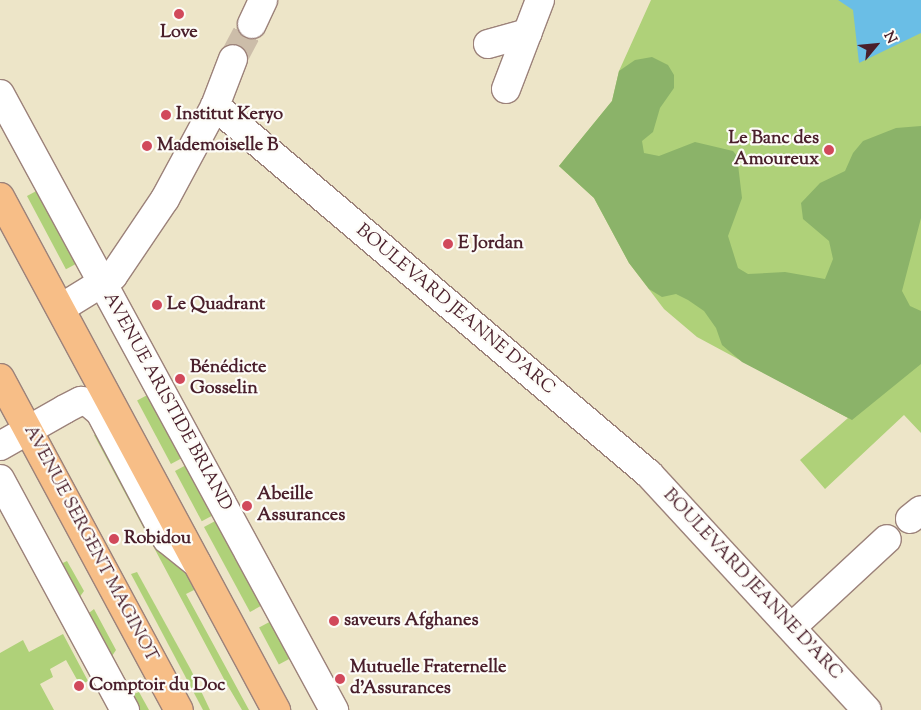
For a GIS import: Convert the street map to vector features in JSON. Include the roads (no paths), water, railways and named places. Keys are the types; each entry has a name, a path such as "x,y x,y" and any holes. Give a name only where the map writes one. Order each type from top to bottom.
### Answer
{"main road":[{"path":"0,196 276,710"},
{"name":"AVENUE SERGENT MAGINOT","path":"0,378 179,710"}],"street":[{"path":"506,89 540,0"},
{"path":"488,44 528,33"},
{"path":"61,308 103,284 113,276 165,200 215,106 233,59"},
{"name":"AVENUE ARISTIDE BRIAND","path":"0,94 334,710"},
{"name":"BOULEVARD JEANNE D'ARC","path":"215,106 649,474 792,626 867,710"},
{"path":"0,446 81,401 95,406 168,539 197,563"},
{"path":"0,480 126,710"},
{"path":"792,626 887,539"}],"water":[{"path":"838,0 921,0 921,33 859,63 853,10"}],"tunnel":[{"path":"233,59 252,24"}],"place":[{"name":"Love","path":"179,14"},
{"name":"Institut Keryo","path":"166,115"},
{"name":"Mademoiselle B","path":"147,146"},
{"name":"Le Banc des Amoureux","path":"829,150"},
{"name":"E Jordan","path":"448,244"},
{"name":"Le Quadrant","path":"157,305"},
{"name":"Bénédicte Gosselin","path":"180,379"},
{"name":"Abeille Assurances","path":"247,506"},
{"name":"Robidou","path":"114,539"},
{"name":"saveurs Afghanes","path":"334,621"},
{"name":"Mutuelle Fraternelle d'Assurances","path":"340,679"},
{"name":"Comptoir du Doc","path":"79,686"}]}
